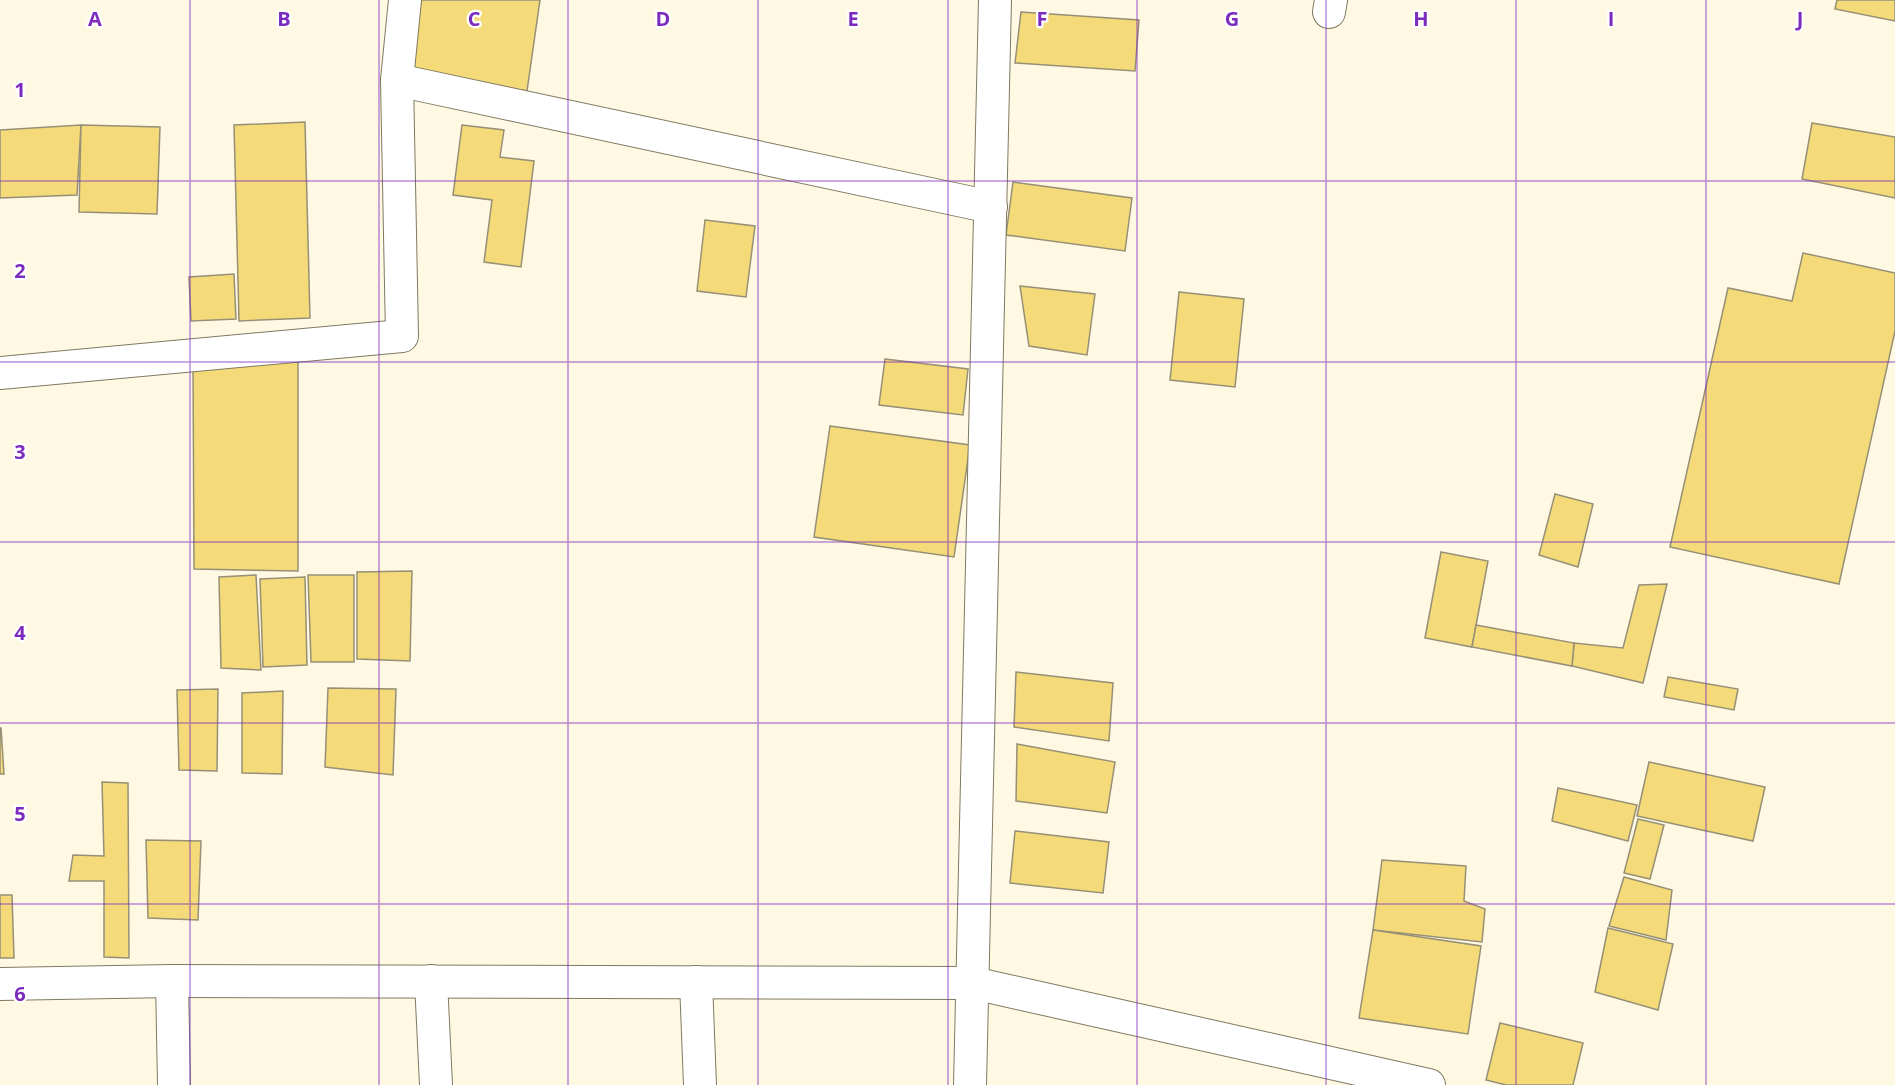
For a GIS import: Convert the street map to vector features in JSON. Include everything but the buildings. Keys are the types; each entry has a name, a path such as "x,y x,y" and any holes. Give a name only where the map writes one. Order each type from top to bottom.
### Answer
{"street":[{"path":"0,373 402,336 397,80 405,0"},
{"path":"970,1085 995,0"},
{"path":"397,80 991,207"},
{"path":"0,984 172,981 973,983 1429,1085"},
{"path":"172,981 174,1085"},
{"path":"431,981 436,1085"},
{"path":"696,982 700,1085"}]}
